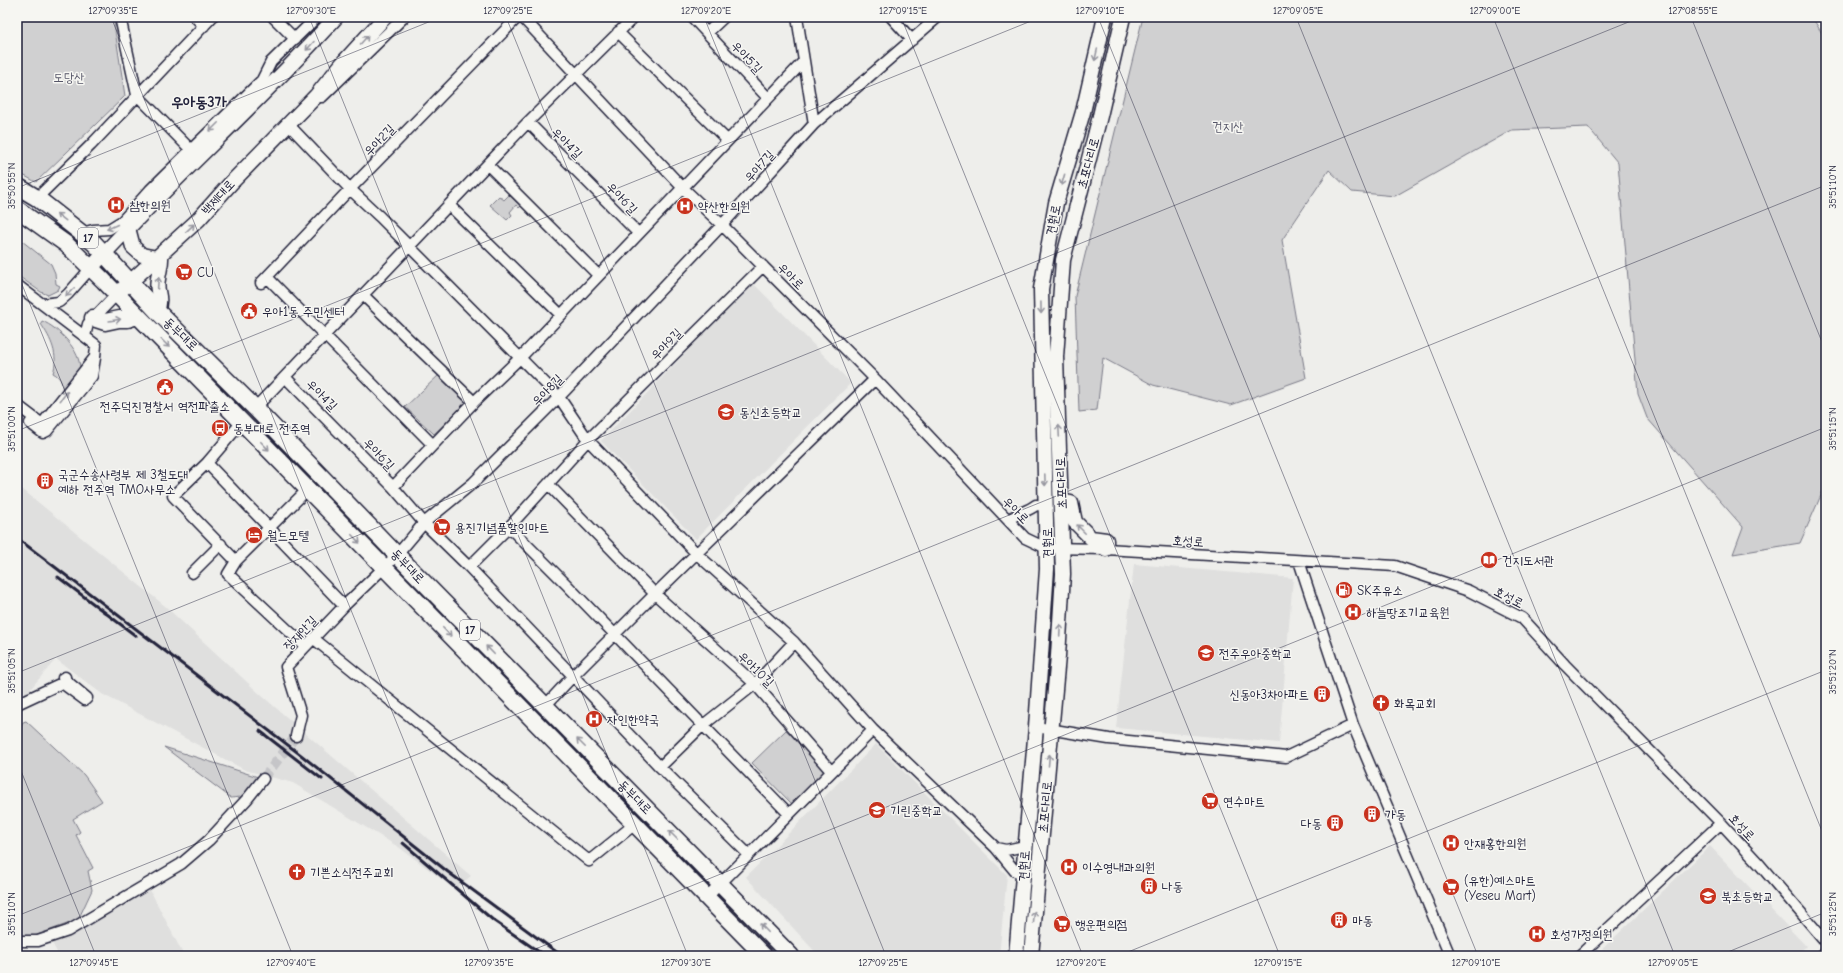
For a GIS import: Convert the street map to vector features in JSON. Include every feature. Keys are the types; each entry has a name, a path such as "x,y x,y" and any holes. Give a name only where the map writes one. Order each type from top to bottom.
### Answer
{"main road":[{"name":"동부대로","path":"17,186 37,198 82,233 104,254 157,311 255,408 397,555 791,956"},
{"name":"동부대로","path":"17,209 66,244 91,268 764,956"},
{"path":"93,318 105,322 128,319 137,316"}],"street":[{"path":"120,17 137,95 191,150"},
{"path":"195,17 204,26"},
{"path":"37,198 91,145 212,17"},
{"path":"273,17 295,39"},
{"path":"256,99 262,80 271,62 317,17"},
{"path":"43,304 59,302 68,294 170,184 301,55 336,17"},
{"name":"백제대로","path":"117,294 198,220 230,183 316,96 342,64 385,17"},
{"name":"백제대로","path":"316,96 322,97 404,17"},
{"name":"우아2길","path":"324,336 264,280 350,189 518,17"},
{"name":"우아로","path":"522,17 683,188 722,225 875,380 1025,538 1046,548"},
{"path":"255,408 528,122 634,17"},
{"name":"우아5길","path":"692,17 768,98"},
{"path":"707,33 724,17"},
{"path":"797,17 814,124"},
{"path":"891,17 912,40"},
{"name":"우아7길","path":"722,225 814,124 938,17"},
{"name":"견훤로","path":"1016,956 1036,727 1047,569 1041,289 1056,203 1083,112 1105,17"},
{"name":"초포다리로","path":"1031,956 1052,730 1063,574 1056,357 1063,260 1100,116 1123,17"},
{"path":"618,32 727,140"},
{"path":"683,188 727,140 804,61"},
{"path":"82,233 93,230 109,229 122,221 150,190 262,80"},
{"path":"238,104 256,99"},
{"name":"우아4길","path":"528,122 587,181"},
{"path":"288,124 350,189 521,357 559,397 588,440 697,554 794,642 873,730 996,848 1015,871 1024,873"},
{"path":"488,165 544,223 598,275"},
{"path":"170,184 175,166"},
{"name":"우아6길","path":"587,181 638,233"},
{"path":"150,190 170,184"},
{"name":"우아6길","path":"340,433 393,487 474,402 521,357 638,233 683,188"},
{"path":"449,205 561,315"},
{"name":"우아8길","path":"384,567 397,555 424,523 473,483 559,397 722,225"},
{"path":"128,228 133,247 142,255 159,256 162,265 157,280 157,289 161,300 157,311"},
{"name":"우아9길","path":"469,567 509,527 588,440 763,266"},
{"path":"17,285 96,345 92,376 46,431 43,433 17,413"},
{"path":"85,336 88,324 117,294"},
{"path":"363,295 422,350 474,402"},
{"path":"324,336 433,445"},
{"path":"17,405 42,424 95,357"},
{"name":"우아4길","path":"285,376 340,433"},
{"path":"545,706 655,594 875,380"},
{"path":"236,561 173,496 207,463 242,422"},
{"path":"207,463 344,606"},
{"name":"우아10길","path":"548,484 655,594 755,684 831,771"},
{"path":"393,487 424,523 469,567 572,677 748,854"},
{"path":"305,646 228,574 236,561 270,529 308,489"},
{"path":"1061,501 1070,503 1075,522 1091,538 1106,540 1106,549"},
{"path":"1008,520 1017,514 1027,512 1036,505 1046,506"},
{"path":"509,527 789,814"},
{"path":"192,573 221,544"},
{"name":"호성로","path":"1046,548 1106,549 1395,566 1468,591 1522,618 1565,665 1721,823 1760,865 1826,942"},
{"path":"1299,561 1353,725 1450,956"},
{"name":"장재안길","path":"296,736 301,715 286,667 344,606 384,567"},
{"path":"313,638 589,861 635,824"},
{"path":"660,767 702,726 755,684 794,642"},
{"path":"17,704 62,683 85,700 87,698 63,678 65,676"},
{"path":"1036,727 1109,739 1286,757 1353,725"},
{"path":"706,898 748,854 873,730"},
{"path":"17,942 38,941 68,930 181,864 209,840 248,798 263,779"},
{"path":"1579,956 1721,823"},
{"path":"996,848 1006,850 1025,846"}],"shaded area":[{"name":"동신초등학교","path":"753,283 851,383 696,539 601,441"},
{"path":"17,485 165,606 261,695 471,876 455,889 400,848 293,783 245,770 102,694 56,659 26,694 17,687"},
{"name":"전주우아중학교","path":"1134,564 1293,578 1279,743 1116,728"},
{"name":"기린중학교","path":"876,744 1007,875 999,956 819,956 746,877"},
{"name":"북초등학교","path":"1710,846 1806,946 1796,956 1595,956"},
{"path":"150,890 184,956 59,956 52,943"}],"green space":[{"name":"도당산","path":"17,17 113,17 125,96 36,182 17,172"},
{"name":"건지산","path":"1143,17 1812,17 1826,40 1826,484 1800,543 1733,554 1743,527 1647,418 1638,394 1618,163 1588,127 1512,130 1395,196 1352,192 1329,170 1282,240 1306,378 1231,405 1153,385 1103,358 1097,410 1079,412 1075,296"},
{"path":"509,195 521,206 519,208 516,205 510,212 512,215 507,220 490,205 499,196 504,200"},
{"path":"17,237 51,264 55,273 56,284 60,286 58,290 48,295 41,292 17,275"},
{"path":"42,321 49,324 62,335 77,355 80,370 62,394 61,382 53,373 55,360 53,347 41,324"},
{"path":"440,374 467,402 434,434 405,407"},
{"path":"26,721 84,775 102,801 73,819 80,832 76,835 93,868 88,871 92,890 78,920 34,936 17,937 17,739 23,722"},
{"path":"786,730 827,772 793,805 752,763"},
{"path":"164,747 258,777 241,797 231,798"}],"tunnel":[{"path":"263,779 296,736"}],"railway":[{"path":"17,538 301,755 448,872 562,956"},
{"path":"58,577 136,636"},
{"path":"260,731 322,779"},
{"path":"403,843 494,921 545,956"}],"place":[{"name":"참한의원","path":"116,205"},
{"name":"약산한의원","path":"685,206"},
{"name":"CU","path":"184,272"},
{"name":"우아1동 주민센터","path":"249,311"},
{"name":"전주덕진경찰서 역전파출소","path":"165,387"},
{"name":"동신초등학교","path":"726,412"},
{"name":"동부대로 전주역","path":"220,428"},
{"name":"국군수송사령부 제 3철도대 예하 전주역 TMO사무소","path":"45,481"},
{"name":"용진기념품할인마트","path":"442,527"},
{"name":"월드모텔","path":"254,535"},
{"name":"건지도서관","path":"1489,560"},
{"name":"SK주유소","path":"1344,590"},
{"name":"하늘땅조기교육원","path":"1353,612"},
{"name":"전주우아중학교","path":"1206,653"},
{"name":"신동아3차아파트","path":"1322,694"},
{"name":"화목교회","path":"1381,703"},
{"name":"자인한약국","path":"594,719"},
{"name":"연수마트","path":"1210,801"},
{"name":"기린중학교","path":"877,810"},
{"name":"가동","path":"1372,814"},
{"name":"다동","path":"1335,823"},
{"name":"안재홍한의원","path":"1451,843"},
{"name":"이수영내과의원","path":"1069,867"},
{"name":"기쁜소식전주교회","path":"297,872"},
{"name":"나동","path":"1149,886"},
{"name":"(유한)예스마트 (Yeseu Mart)","path":"1451,887"},
{"name":"북초등학교","path":"1708,896"},
{"name":"마동","path":"1339,920"},
{"name":"행운편의점","path":"1062,924"},
{"name":"호성가정의원","path":"1537,934"}],"district":[{"name":"우아동3가","path":"199,102"}]}
